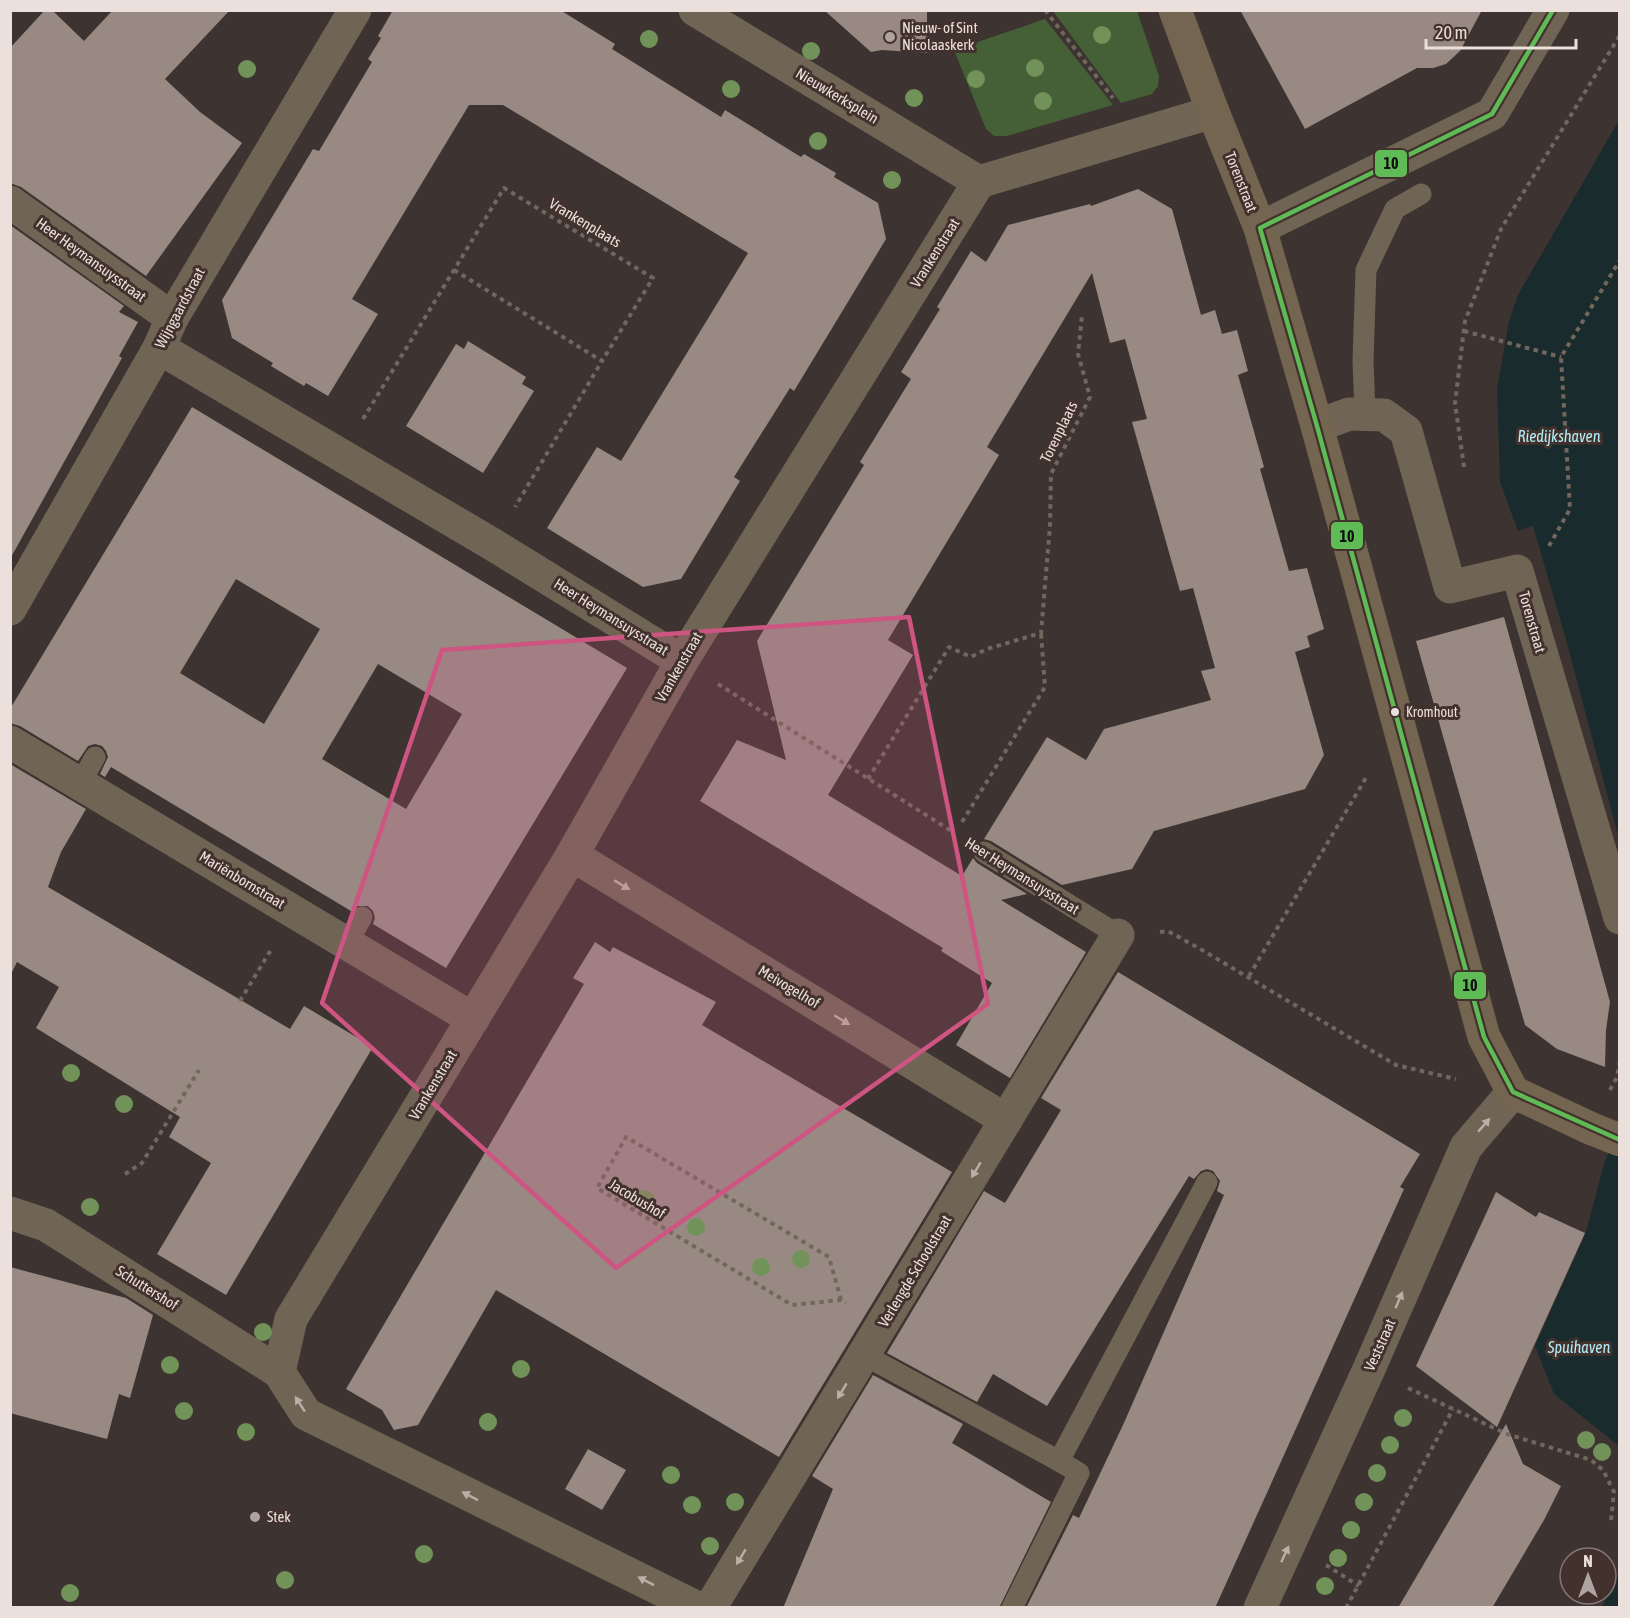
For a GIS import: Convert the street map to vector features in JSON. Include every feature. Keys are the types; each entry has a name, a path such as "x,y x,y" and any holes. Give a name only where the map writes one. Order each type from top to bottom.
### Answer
{"street":[{"name":"Wijngaardstraat","path":"10,609 159,348 172,318 355,10"},
{"name":"Nieuwkerksplein","path":"695,10 979,182"},
{"name":"Torenstraat","path":"1175,10 1260,228 1317,426 1484,1037 1513,1092"},
{"path":"1260,228 1492,114 1554,10"},
{"path":"979,182 1213,112"},
{"name":"Vrankenstraat","path":"279,1372 291,1318 572,855 682,661 979,182"},
{"name":"Heer Heymansuysstraat","path":"10,202 172,318"},
{"name":"Heer Heymansuysstraat","path":"159,348 492,544 682,661"},
{"name":"Torenstraat","path":"1317,426 1349,414 1384,415 1406,431 1450,587 1517,571 1620,918"},
{"name":"Mariënbornstraat","path":"10,742 87,770 294,911 355,930 473,1019"},
{"name":"Meivogelhof","path":"572,855 1006,1120"},
{"name":"Verlengde Schoolstraat","path":"710,1608 1118,935"},
{"path":"1513,1092 1606,1134"},
{"name":"Veststraat","path":"1260,1608 1370,1370 1466,1147 1513,1092"},
{"name":"Schuttershof","path":"10,1213 46,1225 279,1372"},
{"path":"279,1372 306,1414 698,1608"}],"lane":[{"path":"1365,414 1363,361 1366,270 1395,209 1421,194"},
{"name":"Heer Heymansuysstraat","path":"984,852 1118,935"},
{"path":"1059,1461 1207,1182"},
{"path":"864,1355 1079,1473 1012,1608"}],"path":[{"path":"1046,10 1139,134"},
{"path":"1464,470 1455,403 1465,321 1501,229 1620,35"},
{"name":"Vrankenplaats","path":"340,456 504,188 653,278 492,544"},
{"path":"1544,556 1570,509 1561,357 1620,260"},
{"path":"453,270 602,361"},
{"name":"Torenplaats","path":"955,834 1045,687 1041,633 1050,526 1051,474 1090,397 1078,354 1082,315"},
{"path":"1464,330 1561,357"},
{"path":"868,779 950,647 971,657 987,649 1041,633"},
{"name":"Heer Heymansuysstraat","path":"682,661 955,834"},
{"path":"1249,976 1398,721"},
{"path":"240,1001 294,911"},
{"path":"1168,931 1249,976 1396,1065 1513,1092"},
{"path":"125,1174 142,1163 199,1070"},
{"name":"Jacobushof","path":"626,1137 830,1257 841,1300 792,1305 597,1188 626,1137"},
{"path":"841,1300 882,1325"},
{"path":"1408,1388 1507,1434 1591,1460 1603,1470 1614,1492 1611,1521"},
{"path":"1346,1608 1453,1410"}],"highlighted area":[{"path":"909,617 988,1004 616,1268 322,1003 442,650"}],"green space":[{"path":"1053,11 1137,11 1159,76 1158,86 1152,94 1121,103"},
{"path":"1045,19 1113,105 1007,136 994,136 986,129 954,50"}],"water":[{"name":"Riedijkshaven","path":"1619,120 1619,839 1533,526 1518,531 1500,482 1497,389 1509,321 1518,295"},
{"name":"Spuihaven","path":"1619,1126 1619,1446 1554,1394 1535,1346 1586,1232 1603,1167"},
{"path":"1619,1572 1619,1607 1602,1607 1618,1606"}],"building":[{"path":"45,10 52,10 84,41 113,10 230,10 165,79 200,112 242,143 146,276 21,187 10,183 10,48"},
{"path":"393,10 560,10 615,44 612,49 721,117 725,110 801,157 804,154 836,173 834,177 878,203 886,239 794,391 790,388 734,477 740,481 681,579 643,587 547,528 597,447 621,461 748,253 503,105 469,105 352,299 378,314 328,396 306,383 304,386 271,366 273,363 232,338 222,300 313,149 319,151 372,62 368,59 381,38 378,36"},
{"name":"Nieuw- of Sint Nicolaaskerk","path":"824,10 927,10 927,53 882,50 871,52"},
{"path":"1240,10 1482,10 1460,51 1446,64 1433,68 1417,68 1305,129"},
{"path":"1138,189 1172,209 1201,315 1215,310 1222,334 1237,330 1248,371 1238,375 1264,467 1260,469 1289,571 1307,568 1324,629 1307,636 1310,647 1295,652 1324,755 1305,789 1154,831 1132,869 1062,885 991,841 984,839 1047,737 1086,760 1104,729 1211,700 1201,671 1215,668 1193,588 1180,591 1132,422 1147,419 1125,339 1110,343 1092,273 987,447 999,455 888,640 913,655 828,795 962,876 973,858 977,863 1027,894 1001,900 1086,952 1010,1078 956,1045 992,983 941,951 943,948 700,801 737,740 786,760 757,641 864,465 860,462 911,379 901,372 940,309 937,307 971,251 986,262 1008,225 1090,204 1091,206"},
{"path":"10,225 124,306 119,312 138,322 119,356 122,358 10,559"},
{"path":"468,341 526,377 522,384 534,391 483,473 406,426 456,344 464,349"},
{"path":"192,407 627,668 446,968 373,924 375,918 368,906 356,906 351,911 111,767 105,777 100,774 108,757 102,746 95,744 88,746 78,761 20,726 10,723 10,709","holes":["236,579 320,629 264,724 180,673","378,664 462,714 406,809 322,759"]},
{"path":"1504,617 1610,1002 1606,1030 1605,1067 1557,1049 1525,1025 1416,641"},
{"path":"10,764 86,809 61,852 48,887 290,1029 304,1006 373,1047 226,1295 157,1254 211,1163 169,1137 180,1117 36,1028 59,987 17,962 10,976"},
{"path":"595,942 610,952 613,947 716,1002 702,1025 952,1172 779,1457 496,1290 418,1425 394,1430 382,1410 346,1389 584,984 573,978"},
{"path":"1118,972 1420,1154 1400,1187 1404,1189 1215,1608 1026,1608 1073,1515 1079,1518 1123,1425 1224,1195 1217,1191 1220,1181 1213,1171 1207,1169 1201,1171 1194,1179 1189,1176 1047,1406 993,1374 977,1402 887,1353 984,1191 1005,1203 1061,1110 1041,1098"},
{"path":"1496,1192 1536,1217 1539,1212 1585,1233 1497,1427 1416,1366"},
{"path":"10,1267 126,1298 153,1315 130,1398 119,1394 107,1439 10,1413"},
{"path":"873,1375 963,1424 952,1443 1051,1502 999,1608 783,1608 833,1489 812,1476"},
{"path":"1506,1424 1523,1464 1561,1486 1544,1520 1492,1608 1398,1608"},
{"path":"588,1449 626,1470 602,1510 565,1489"}],"transit line":[{"name":"10","path":"1553,10 1492,114 1260,228 1317,426 1484,1037 1513,1092 1620,1140"}],"place":[{"name":"Nieuw- of Sint Nicolaaskerk","path":"890,37"},
{"name":"Kromhout","path":"1395,712"},
{"name":"Stek","path":"255,1517"}]}
